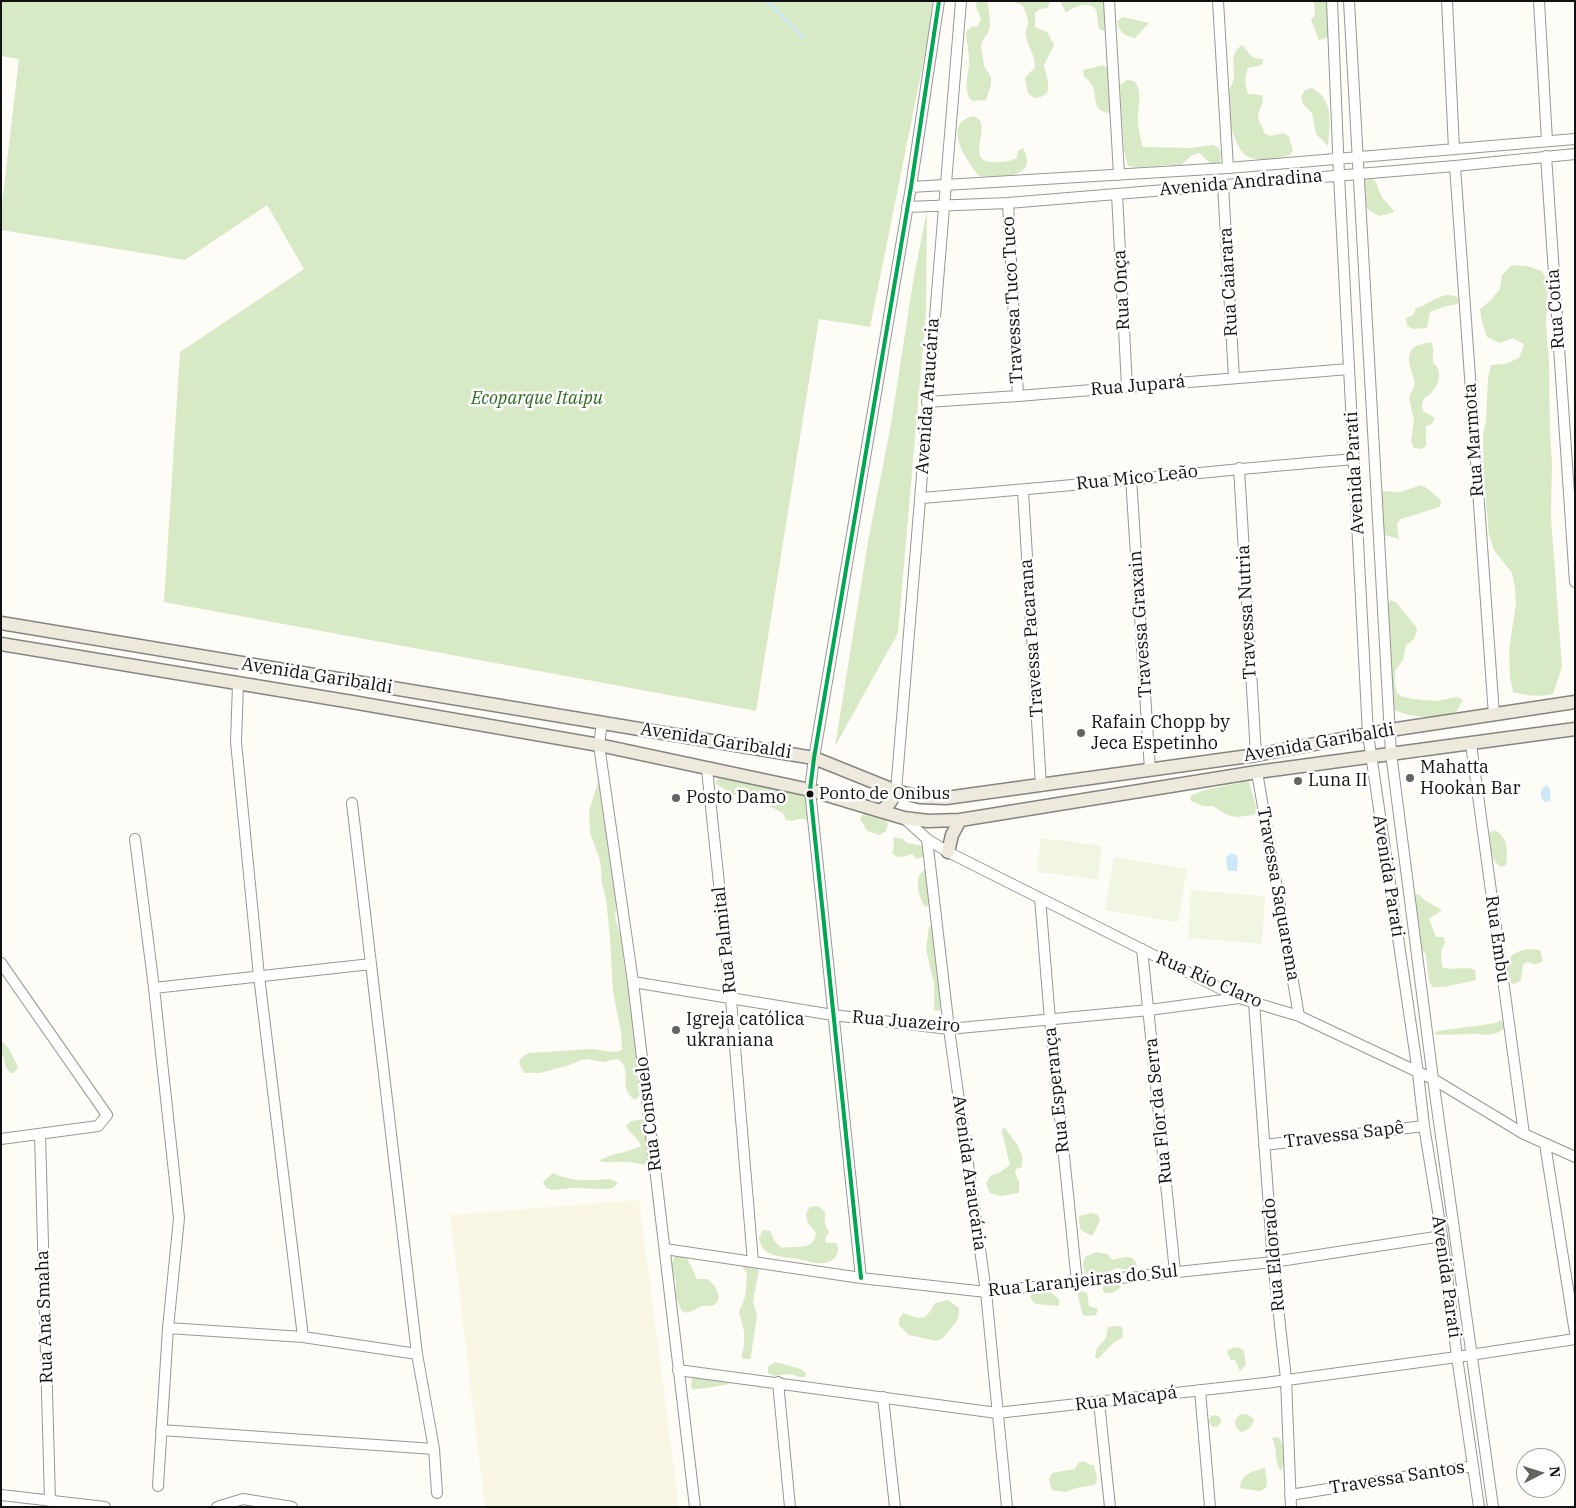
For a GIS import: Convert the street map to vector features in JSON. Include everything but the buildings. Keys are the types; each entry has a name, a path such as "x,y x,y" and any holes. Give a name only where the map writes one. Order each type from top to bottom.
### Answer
{"main road":[{"name":"Avenida Garibaldi","path":"1,623 814,758 896,791 920,797 946,798 1042,786 1256,755 1390,730 1575,702"},
{"name":"Avenida Garibaldi","path":"1,644 599,745 810,790 904,818 943,821 960,820 1257,772 1575,729"},
{"path":"333,699 337,679"},
{"path":"880,811 888,805 896,791"},
{"path":"948,852 952,835 960,820"}],"street":[{"path":"861,1278 810,790 907,207 939,1"},
{"name":"Avenida Araucária","path":"896,791 962,1"},
{"path":"1109,1 1119,175"},
{"path":"1218,1 1228,168"},
{"name":"Avenida Parati","path":"1332,1 1338,159 1370,756 1442,1236 1457,1357 1479,1507"},
{"name":"Avenida Parati","path":"1349,1 1391,753 1433,1079 1493,1507"},
{"path":"1447,1 1454,149"},
{"path":"1539,1 1547,141"},
{"name":"Avenida Andradina","path":"910,187 1228,168 1575,139"},
{"name":"Avenida Andradina","path":"907,207 1008,203 1339,174 1455,166 1575,154"},
{"name":"Rua Cotia","path":"1546,156 1575,582"},
{"name":"Rua Marmota","path":"1455,166 1494,715"},
{"name":"Rua Caiarara","path":"1223,185 1234,378"},
{"name":"Rua Onça","path":"1117,194 1127,387"},
{"name":"Travessa Tuco Tuco","path":"1008,203 1018,396"},
{"name":"Rua Jupará","path":"927,402 1349,369"},
{"name":"Rua Mico Leão","path":"921,498 1354,459"},
{"name":"Travessa Nutria","path":"1239,468 1256,755"},
{"name":"Travessa Graxain","path":"1131,478 1150,770"},
{"name":"Travessa Pacarana","path":"1023,490 1042,786"},
{"path":"238,684 236,742 259,976 303,1337"},
{"name":"Rua Consuelo","path":"602,723 599,745 634,982 695,1507"},
{"name":"Rua Embu","path":"1471,744 1524,1134"},
{"name":"Rua Palmital","path":"708,768 731,999 753,1262"},
{"name":"Travessa Saquarema","path":"1257,772 1299,1016"},
{"path":"352,803 417,1354 434,1449 437,1492"},
{"name":"Rua Rio Claro","path":"904,818 927,839 948,852 1239,998 1299,1016 1433,1079 1524,1134 1575,1156"},
{"path":"135,839 180,1218 168,1328 158,1486"},
{"name":"Avenida Araucária","path":"927,839 949,1029 986,1292 1007,1507"},
{"name":"Rua Esperança","path":"1040,898 1050,1020 1077,1282"},
{"name":"Rua Flor da Serra","path":"1142,949 1175,1272"},
{"path":"1,963 107,1115 98,1126 1,1138"},
{"path":"154,988 371,964"},
{"name":"Rua Juazeiro","path":"634,982 833,1015 949,1029 1149,1010 1239,998"},
{"name":"Rua Eldorado","path":"1254,1003 1273,1262 1286,1379 1291,1507"},
{"name":"Travessa Sapê","path":"1264,1145 1424,1126"},
{"name":"Rua Ana Smaha","path":"40,1134 50,1501"},
{"path":"1545,1144 1575,1333"},
{"name":"Rua Laranjeiras do Sul","path":"665,1249 861,1278 986,1292 1273,1262 1442,1236"},
{"path":"168,1328 303,1337 417,1354"},
{"name":"Rua Macapá","path":"678,1370 997,1413 1286,1379 1472,1355 1575,1339"},
{"path":"778,1382 790,1507"},
{"path":"1200,1390 1210,1507"},
{"path":"883,1397 895,1507"},
{"path":"1099,1402 1110,1507"},
{"path":"162,1430 434,1449"},
{"name":"Travessa Santos","path":"1290,1495 1474,1466"},
{"path":"1,1495 78,1506 105,1507"},
{"path":"217,1507 243,1499 292,1507"}],"shaded area":[{"path":"639,1200 679,1507 485,1507 450,1215"}],"green space":[{"name":"Ecoparque Itaipu","path":"1,1 932,1 930,29 870,327 819,319 756,711 164,602 180,352 304,269 267,205 185,260 1,230 1,212 19,59 1,56"},
{"path":"977,1 987,1 989,11 990,25 981,45 984,66 991,77 991,85 986,100 972,101 966,86 969,59 966,32 971,27 978,26 981,19 976,7"},
{"path":"1016,1 1050,2 1047,8 1040,9 1035,13 1035,27 1047,32 1054,45 1044,65 1048,91 1041,97 1034,98 1028,93 1025,78 1035,67 1035,63 1026,36 1028,24 1025,10"},
{"path":"1060,1 1103,1 1107,31 1100,30 1096,10 1090,5 1073,8 1066,13"},
{"path":"1314,1 1327,1 1327,19 1331,33 1326,38 1319,40 1311,20 1315,15"},
{"path":"1123,17 1149,23 1135,38 1125,35 1119,28 1117,21"},
{"path":"1242,45 1253,57 1263,59 1262,65 1248,68 1245,81 1248,94 1262,95 1263,101 1258,116 1264,133 1270,136 1284,133 1289,137 1293,150 1290,155 1270,159 1251,158 1239,148 1235,139 1229,118 1228,98 1234,79 1235,52"},
{"path":"1103,65 1108,69 1111,113 1103,111 1096,104 1093,87 1084,77 1083,70"},
{"path":"1127,80 1134,81 1139,90 1138,123 1143,147 1191,148 1213,145 1219,148 1221,155 1220,164 1214,167 1199,153 1191,156 1181,165 1128,166 1124,151 1120,85"},
{"path":"1312,88 1319,93 1327,105 1330,121 1328,146 1316,134 1312,113 1303,104 1301,97 1305,90"},
{"path":"974,116 982,126 981,158 994,162 1008,161 1017,158 1018,151 1023,148 1027,158 1026,166 1022,171 1006,176 979,176 963,152 957,134 959,126 964,120"},
{"path":"1364,177 1371,177 1375,181 1382,197 1394,212 1380,216 1367,208 1364,204 1360,184"},
{"path":"927,211 926,312 898,633 835,746 869,536 890,430 914,276"},
{"path":"1512,265 1527,266 1542,271 1548,283 1546,323 1552,462 1551,517 1562,667 1553,694 1543,696 1513,692 1510,677 1509,649 1516,604 1515,588 1512,573 1494,550 1489,536 1484,479 1483,436 1486,421 1488,378 1491,365 1505,364 1519,358 1524,344 1513,338 1499,343 1487,337 1480,309 1500,289 1502,275"},
{"path":"1447,295 1461,299 1457,304 1430,312 1427,328 1413,329 1407,326 1406,318 1413,315 1416,308"},
{"path":"1431,342 1433,362 1438,368 1439,377 1434,390 1424,398 1422,405 1423,411 1435,418 1432,424 1426,426 1426,446 1421,449 1414,448 1411,441 1414,420 1409,398 1415,384 1409,363 1409,355 1412,349 1418,345"},
{"path":"1421,485 1441,500 1440,507 1401,519 1397,524 1399,539 1377,533 1380,491 1401,492"},
{"path":"1391,600 1397,603 1417,628 1414,638 1406,645 1403,660 1395,671 1397,693 1403,697 1436,701 1457,697 1463,700 1456,712 1440,716 1422,717 1405,714 1390,707 1391,661 1387,606"},
{"path":"725,774 808,796 811,822 802,819 786,820 783,813 746,794 733,795 715,783 719,777"},
{"path":"1249,781 1257,810 1254,815 1237,817 1227,815 1213,806 1203,806 1191,801 1190,796 1204,790"},
{"path":"598,782 604,793 619,900 615,914 623,944 623,958 640,1075 638,1088 640,1095 635,1100 627,1090 625,1069 618,1059 603,1062 588,1059 581,1060 540,1073 525,1073 519,1061 523,1056 530,1053 591,1049 615,1052 622,1050 621,1032 613,992 606,899 602,883 600,860 590,833 589,811"},
{"path":"865,811 885,817 888,824 886,831 880,835 867,831 860,819"},
{"path":"1495,830 1505,841 1506,845 1506,865 1501,867 1494,860 1489,846 1490,832"},
{"path":"893,837 903,839 907,843 923,846 925,855 917,859 912,854 901,857 894,855 892,853 894,847"},
{"path":"1041,838 1102,846 1098,879 1037,872"},
{"path":"1114,857 1187,869 1178,922 1105,910"},
{"path":"928,869 930,903 925,907 920,897 918,879 923,871"},
{"path":"1191,890 1265,896 1262,944 1188,938"},
{"path":"1408,892 1419,895 1442,910 1429,919 1436,937 1443,937 1445,942 1441,951 1442,967 1475,970 1476,980 1444,987 1433,987 1429,982 1426,955 1420,947"},
{"path":"929,926 934,928 938,986 941,1000 940,1010 936,1011 934,1009 934,984 926,949"},
{"path":"1529,949 1540,950 1543,961 1538,964 1528,962 1523,964 1521,980 1512,984 1508,970 1509,960 1516,953"},
{"path":"1501,1020 1505,1027 1497,1033 1489,1035 1438,1035 1434,1033 1496,1023"},
{"path":"1,1041 8,1047 18,1067 14,1073 11,1073 6,1068 3,1055 1,1054"},
{"path":"644,1119 649,1136 650,1149 647,1165 630,1162 599,1161 641,1146 626,1126 631,1121"},
{"path":"1005,1128 1018,1146 1022,1156 1022,1167 1016,1169 1015,1173 1019,1182 1019,1193 1001,1196 990,1193 986,1184 991,1175 999,1173 1010,1165 1002,1132 1002,1129"},
{"path":"553,1173 573,1179 609,1179 618,1183 613,1188 606,1189 573,1188 552,1190 546,1188 543,1182"},
{"path":"817,1206 824,1210 826,1214 825,1224 829,1232 825,1239 826,1243 836,1243 838,1247 834,1259 826,1263 817,1263 781,1257 764,1250 759,1238 763,1230 770,1231 775,1242 782,1248 812,1243 816,1233 807,1222 806,1213 810,1207"},
{"path":"1091,1213 1098,1215 1100,1221 1092,1236 1081,1230 1079,1223 1079,1216"},
{"path":"1096,1252 1107,1254 1113,1260 1124,1257 1131,1258 1137,1267 1130,1270 1116,1268 1105,1274 1085,1274 1083,1264 1085,1257"},
{"path":"675,1256 686,1256 697,1279 707,1279 716,1288 719,1299 714,1305 702,1306 688,1313 682,1311 675,1296 676,1283 671,1265"},
{"path":"744,1266 757,1266 759,1269 753,1302 757,1315 750,1359 743,1359 741,1356 744,1347 744,1331 739,1312 745,1297 747,1277 746,1271 743,1269"},
{"path":"1116,1282 1121,1287 1119,1289 1111,1293 1104,1292 1102,1288 1104,1286"},
{"path":"1048,1290 1059,1299 1059,1306 1035,1304 1030,1297 1034,1291"},
{"path":"1082,1291 1087,1293 1089,1306 1098,1309 1096,1315 1083,1315 1078,1297 1078,1293"},
{"path":"948,1300 959,1308 959,1316 942,1339 936,1341 909,1335 899,1325 899,1319 903,1313 922,1318 929,1313 935,1303"},
{"path":"1108,1327 1122,1327 1123,1337 1113,1343 1098,1359 1095,1357 1097,1348 1106,1338"},
{"path":"1238,1347 1244,1351 1246,1365 1240,1371 1235,1360 1231,1360 1227,1352 1229,1349"},
{"path":"775,1362 801,1369 806,1374 805,1377 788,1374 771,1375 768,1373 768,1366"},
{"path":"692,1376 728,1381 731,1383 692,1389"},
{"path":"1247,1414 1254,1419 1253,1422 1250,1428 1241,1432 1236,1427 1235,1421 1239,1415"},
{"path":"1213,1415 1217,1415 1221,1421 1217,1427 1213,1427 1209,1423 1209,1419"},
{"path":"1278,1437 1283,1445 1284,1453 1281,1471 1277,1463 1275,1446 1271,1438"},
{"path":"1083,1461 1094,1465 1097,1478 1095,1485 1076,1488 1066,1492 1052,1490 1049,1480 1052,1473 1075,1469 1078,1463"},
{"path":"1265,1468 1266,1488 1260,1491 1240,1488 1245,1476"}],"water":[{"path":"1547,785 1551,795 1550,801 1545,802 1541,798 1541,793"},
{"path":"1231,853 1236,855 1238,860 1237,871 1228,871 1227,856"}],"waterway":[{"path":"767,1 803,37"}],"transit line":[{"path":"861,1278 810,790 911,187 939,1"}],"place":[{"name":"Rafain Chopp by Jeca Espetinho","path":"1081,733"},
{"name":"Mahatta Hookan Bar","path":"1410,778"},
{"name":"Luna II","path":"1298,781"},
{"name":"Ponto de Onibus","path":"810,794"},
{"name":"Posto Damo","path":"676,798"},
{"name":"Igreja católica ukraniana","path":"676,1030"}]}
